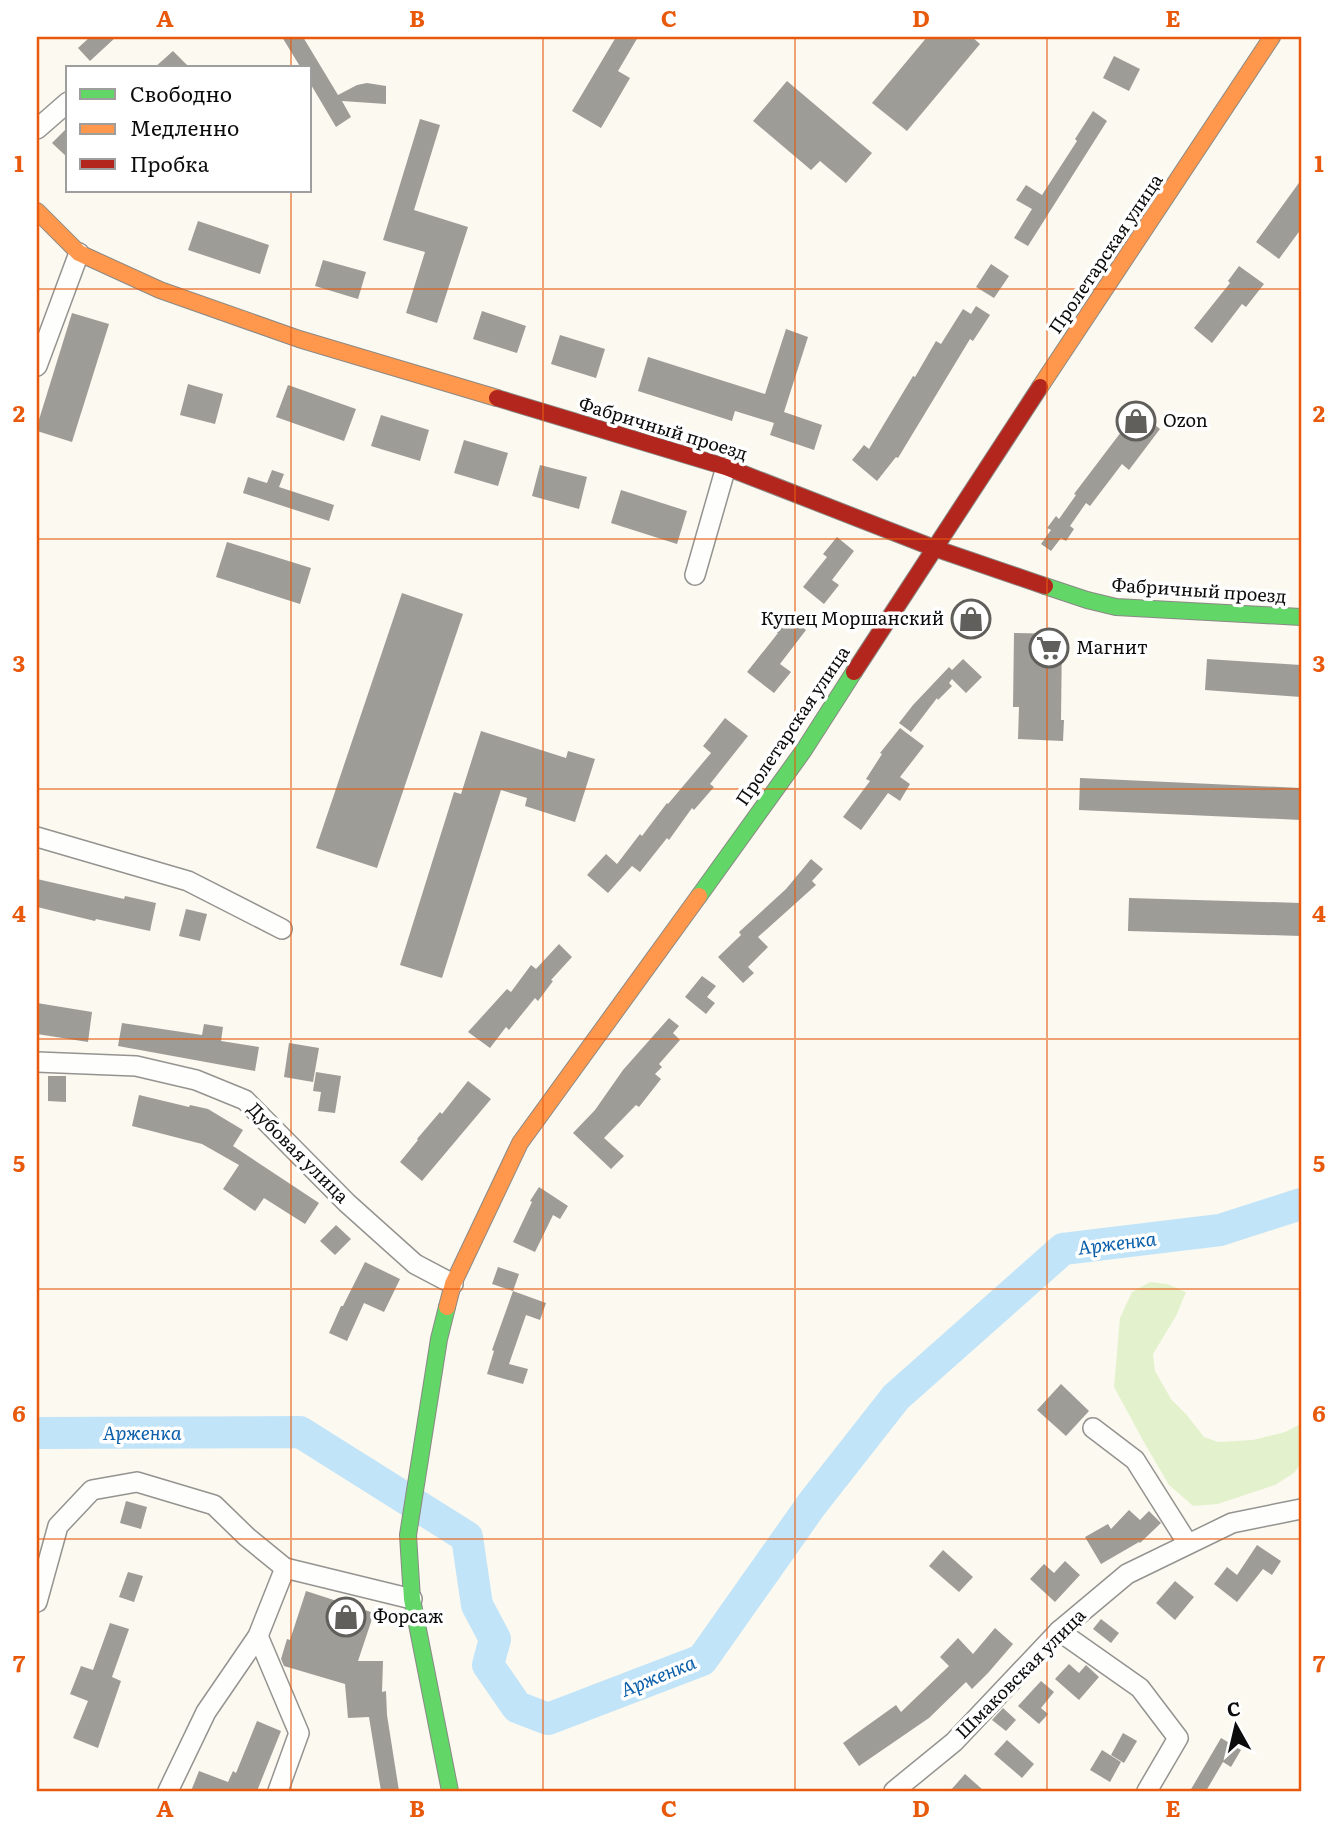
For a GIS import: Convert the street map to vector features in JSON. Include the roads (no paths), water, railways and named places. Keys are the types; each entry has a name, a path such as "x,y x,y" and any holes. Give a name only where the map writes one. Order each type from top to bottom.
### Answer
{"main road":[{"name":"Пролетарская улица","path":"450,1791 412,1599 408,1535 439,1339 453,1284 520,1143 804,750 934,548 1272,37"},
{"name":"Фабричный проезд","path":"37,211 79,253 160,290 299,340 726,467 934,548 1087,600 1116,607 1301,617"}],"street":[{"path":"37,130 66,104"},
{"path":"37,366 79,253"},
{"path":"695,575 726,467"},
{"path":"37,837 188,881 282,929"},
{"name":"Дубовая улица","path":"37,1062 136,1066 196,1080 245,1100 347,1203 415,1264 453,1284"},
{"path":"1093,1428 1135,1461 1188,1544"},
{"path":"37,1602 58,1526 92,1490 137,1482 215,1505 247,1537 285,1568 412,1599"},
{"name":"Шмаковская улица","path":"894,1791 954,1742 1059,1631 1126,1574 1232,1523 1301,1508"},
{"path":"168,1791 206,1712 258,1636 285,1568"},
{"path":"1059,1631 1140,1688 1178,1738 1147,1791"},
{"path":"258,1636 299,1733 278,1791"}],"waterway":[{"name":"Арженка","path":"37,1433 300,1432 467,1537 477,1605 495,1639 488,1665 517,1707 548,1719 702,1660 812,1504 896,1397 1063,1249 1220,1230 1301,1204"}],"place":[{"name":"Ozon","path":"1136,421"},
{"name":"Купец Моршанский","path":"971,619"},
{"name":"Магнит","path":"1049,648"},
{"name":"Форсаж","path":"346,1617"}]}
